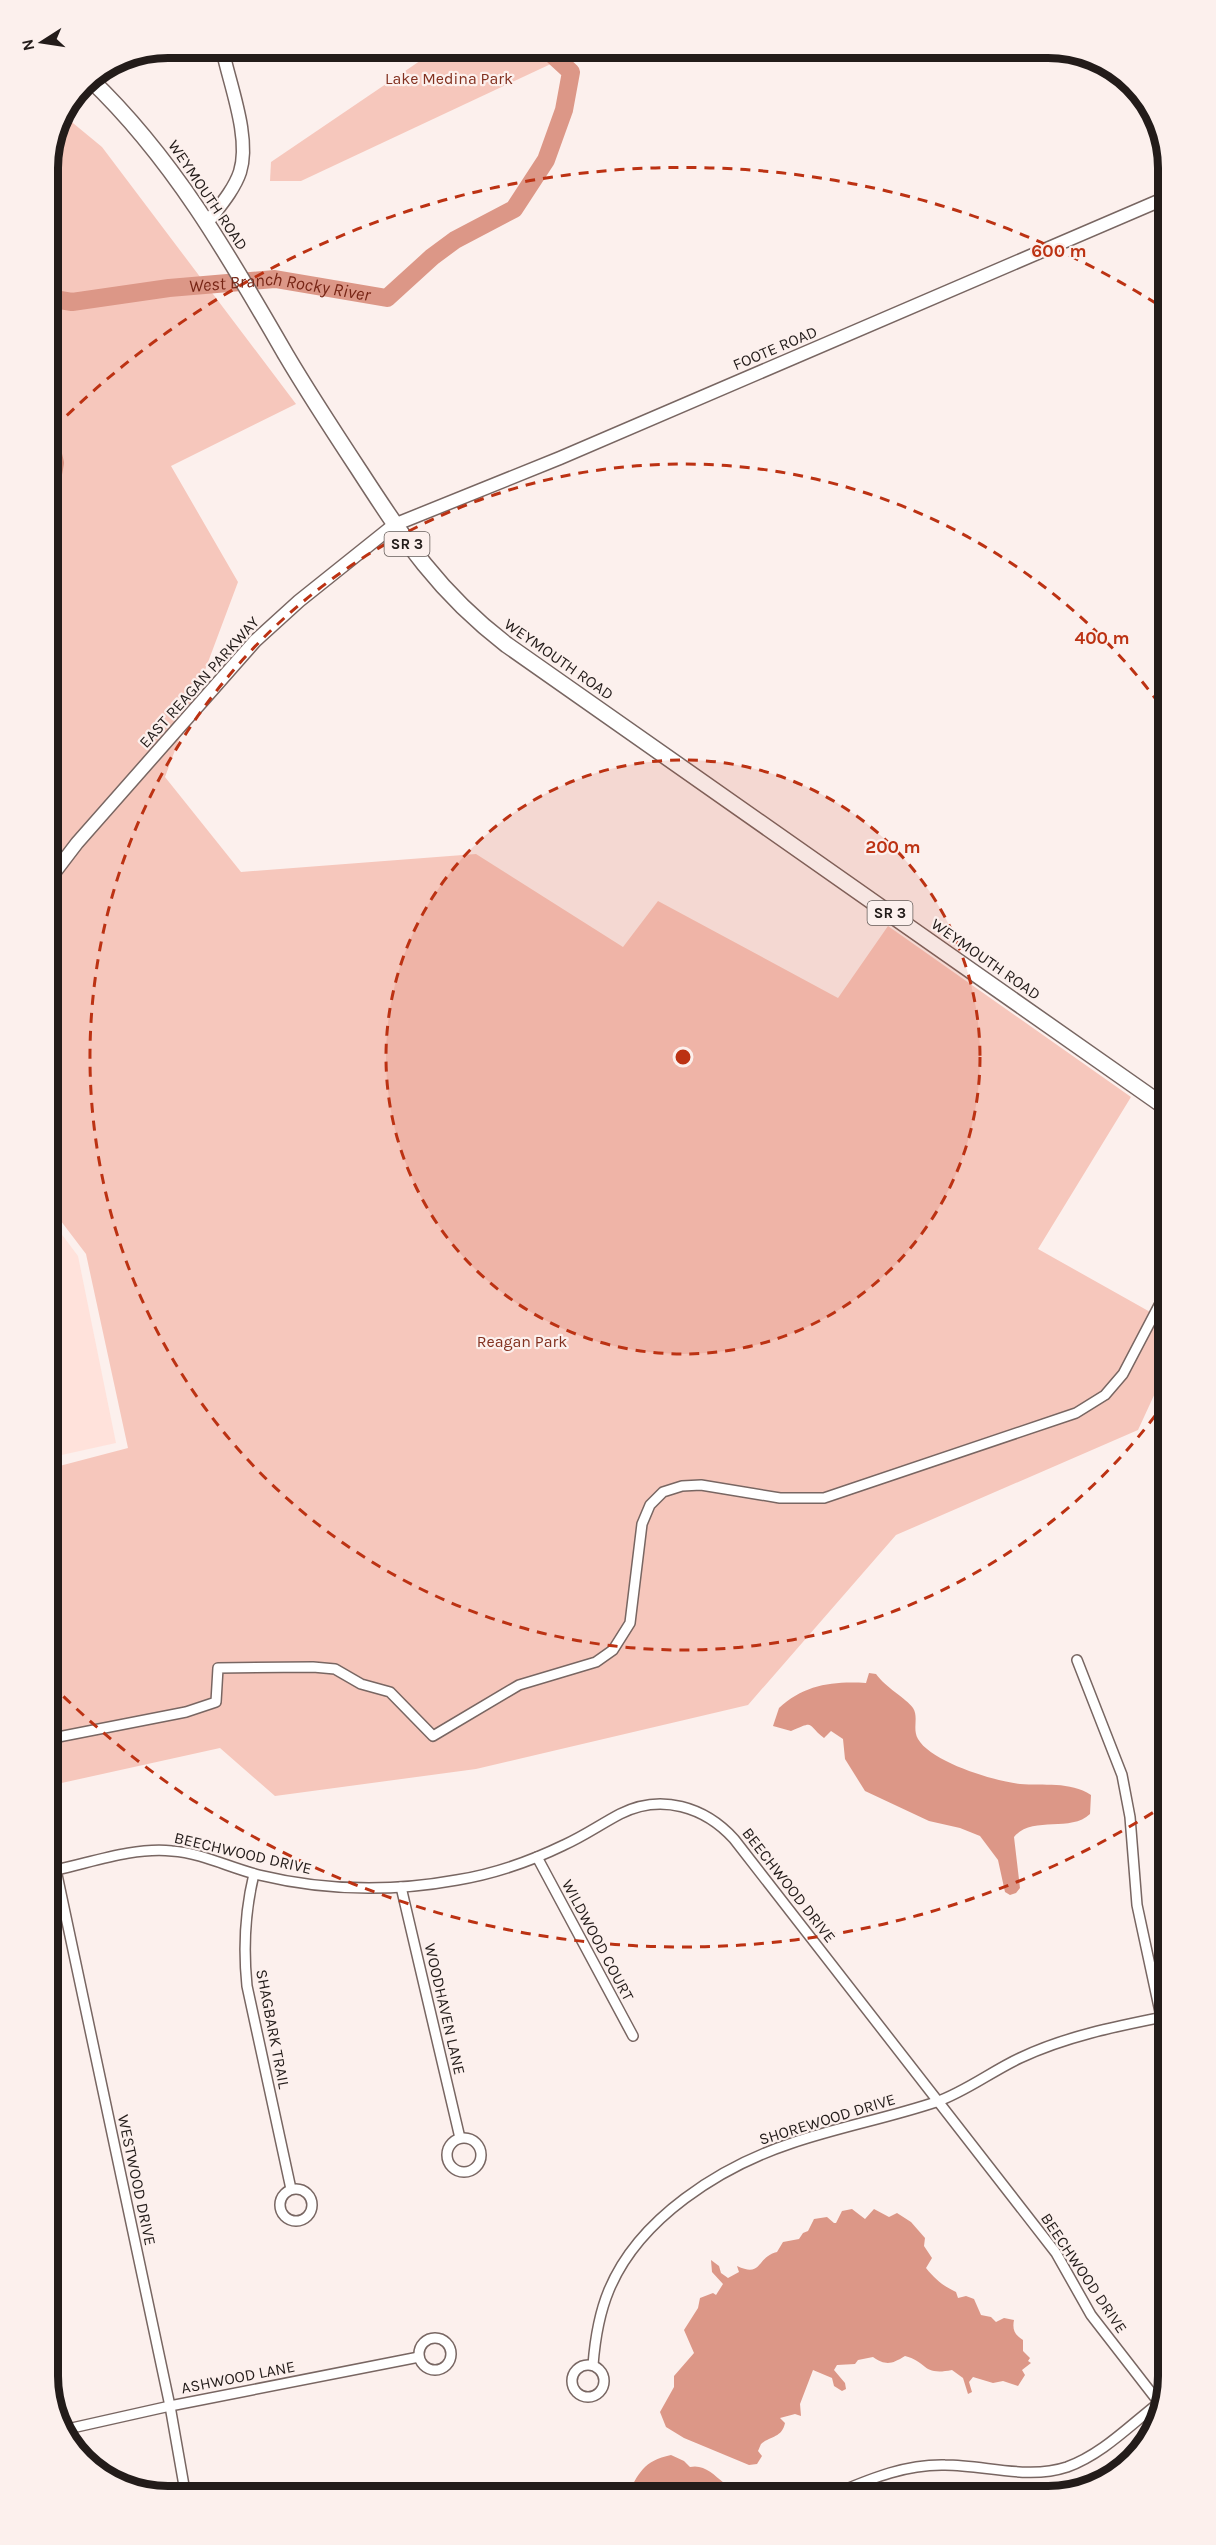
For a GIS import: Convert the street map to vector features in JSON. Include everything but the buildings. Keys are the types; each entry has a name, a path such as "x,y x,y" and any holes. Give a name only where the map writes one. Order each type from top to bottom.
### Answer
{"main road":[{"name":"WEYMOUTH ROAD","path":"96,86 154,147 228,255 313,399 394,525 436,581 459,604 507,645 1158,1102"}],"street":[{"path":"207,223 231,190 241,169 241,131 225,59"},
{"name":"FOOTE ROAD","path":"394,525 560,458 1158,201"},
{"name":"EAST REAGAN PARKWAY","path":"59,867 77,843 255,641 298,601 394,525"},
{"path":"58,1737 186,1712 216,1702 218,1668 335,1669 361,1683 390,1692 434,1736 519,1685 557,1670 596,1662 613,1650 630,1623 642,1524 650,1505 663,1492 682,1486 701,1485 780,1498 824,1498 1076,1413 1105,1395 1123,1374 1158,1307"},
{"path":"1077,1660 1122,1775 1130,1817 1137,1904 1158,1988"},
{"name":"BEECHWOOD DRIVE","path":"58,1870 152,1850 194,1854 255,1874 337,1887 401,1887 460,1880 537,1857 565,1845 621,1814 642,1806 679,1805 709,1817 734,1839 1056,2253 1091,2315 1156,2397"},
{"name":"WILDWOOD COURT","path":"537,1857 633,2036"},
{"name":"SHAGBARK TRAIL","path":"255,1874 246,1916 247,1986 291,2189"},
{"name":"WESTWOOD DRIVE","path":"58,1880 170,2406 184,2486"},
{"name":"WOODHAVEN LANE","path":"401,1887 460,2138"},
{"name":"SHOREWOOD DRIVE","path":"593,2365 597,2328 603,2306 619,2271 646,2235 684,2200 710,2182 764,2154 792,2143 938,2101 1019,2058 1046,2047 1074,2037 1158,2018"},
{"name":"ASHWOOD LANE","path":"71,2428 170,2406 419,2357"},
{"path":"854,2486 885,2473 926,2465 947,2464 1031,2472 1065,2468 1098,2451 1153,2409"}],"shaded area":[{"path":"59,1230 78,1256 116,1443 58,1456"},
{"path":"869,1673 876,1674 906,1700 915,1712 918,1739 925,1747 949,1763 995,1779 1020,1784 1065,1786 1091,1795 1090,1814 1082,1820 1031,1827 1022,1830 1014,1837 1020,1888 1016,1893 1010,1895 1005,1892 998,1860 980,1836 960,1828 929,1821 865,1791 845,1759 843,1739 831,1731 824,1738 810,1725 804,1725 791,1731 773,1726 779,1708 798,1694 830,1684 866,1683"},
{"path":"852,2209 865,2219 874,2209 889,2217 897,2213 911,2222 925,2238 924,2246 932,2258 926,2268 936,2279 956,2292 958,2298 966,2296 974,2299 981,2315 991,2317 996,2322 1004,2318 1014,2320 1013,2327 1023,2340 1023,2351 1030,2358 1028,2361 1031,2363 1022,2370 1025,2375 1018,2386 1003,2381 993,2383 973,2377 969,2382 972,2392 968,2394 963,2378 952,2370 930,2370 905,2356 889,2363 873,2357 858,2360 855,2364 837,2365 834,2370 845,2383 846,2389 842,2391 834,2386 832,2378 813,2370 800,2404 801,2416 795,2414 780,2418 785,2423 783,2428 761,2444 758,2451 762,2456 757,2464 749,2465 684,2438 666,2427 660,2412 674,2387 674,2376 694,2353 684,2330 698,2308 700,2298 713,2293 716,2295 723,2284 712,2272 711,2260 728,2278 739,2272 737,2266 751,2270 777,2252 783,2242 799,2239 803,2233 808,2231 814,2219 827,2217 836,2223 842,2211"},
{"path":"671,2455 684,2461 690,2467 700,2467 724,2483 724,2486 632,2486 643,2469"}],"green space":[{"name":"Lake Medina Park","path":"423,59 562,59 301,181 270,181 271,162"},
{"name":"Reagan Park","path":"70,120 102,147 296,404 171,466 238,582 165,777 241,872 476,854 623,947 658,901 838,998 888,926 1131,1097 1038,1249 1158,1316 1158,1387 1138,1430 896,1535 748,1705 476,1769 275,1796 220,1748 58,1784 58,1466 128,1448 86,1254 59,1218 59,154"}],"waterway":[{"name":"West Branch Rocky River","path":"59,300 72,302 169,288 275,279 387,298 432,257 455,240 514,209 546,160 564,110 571,72 557,59"}]}
